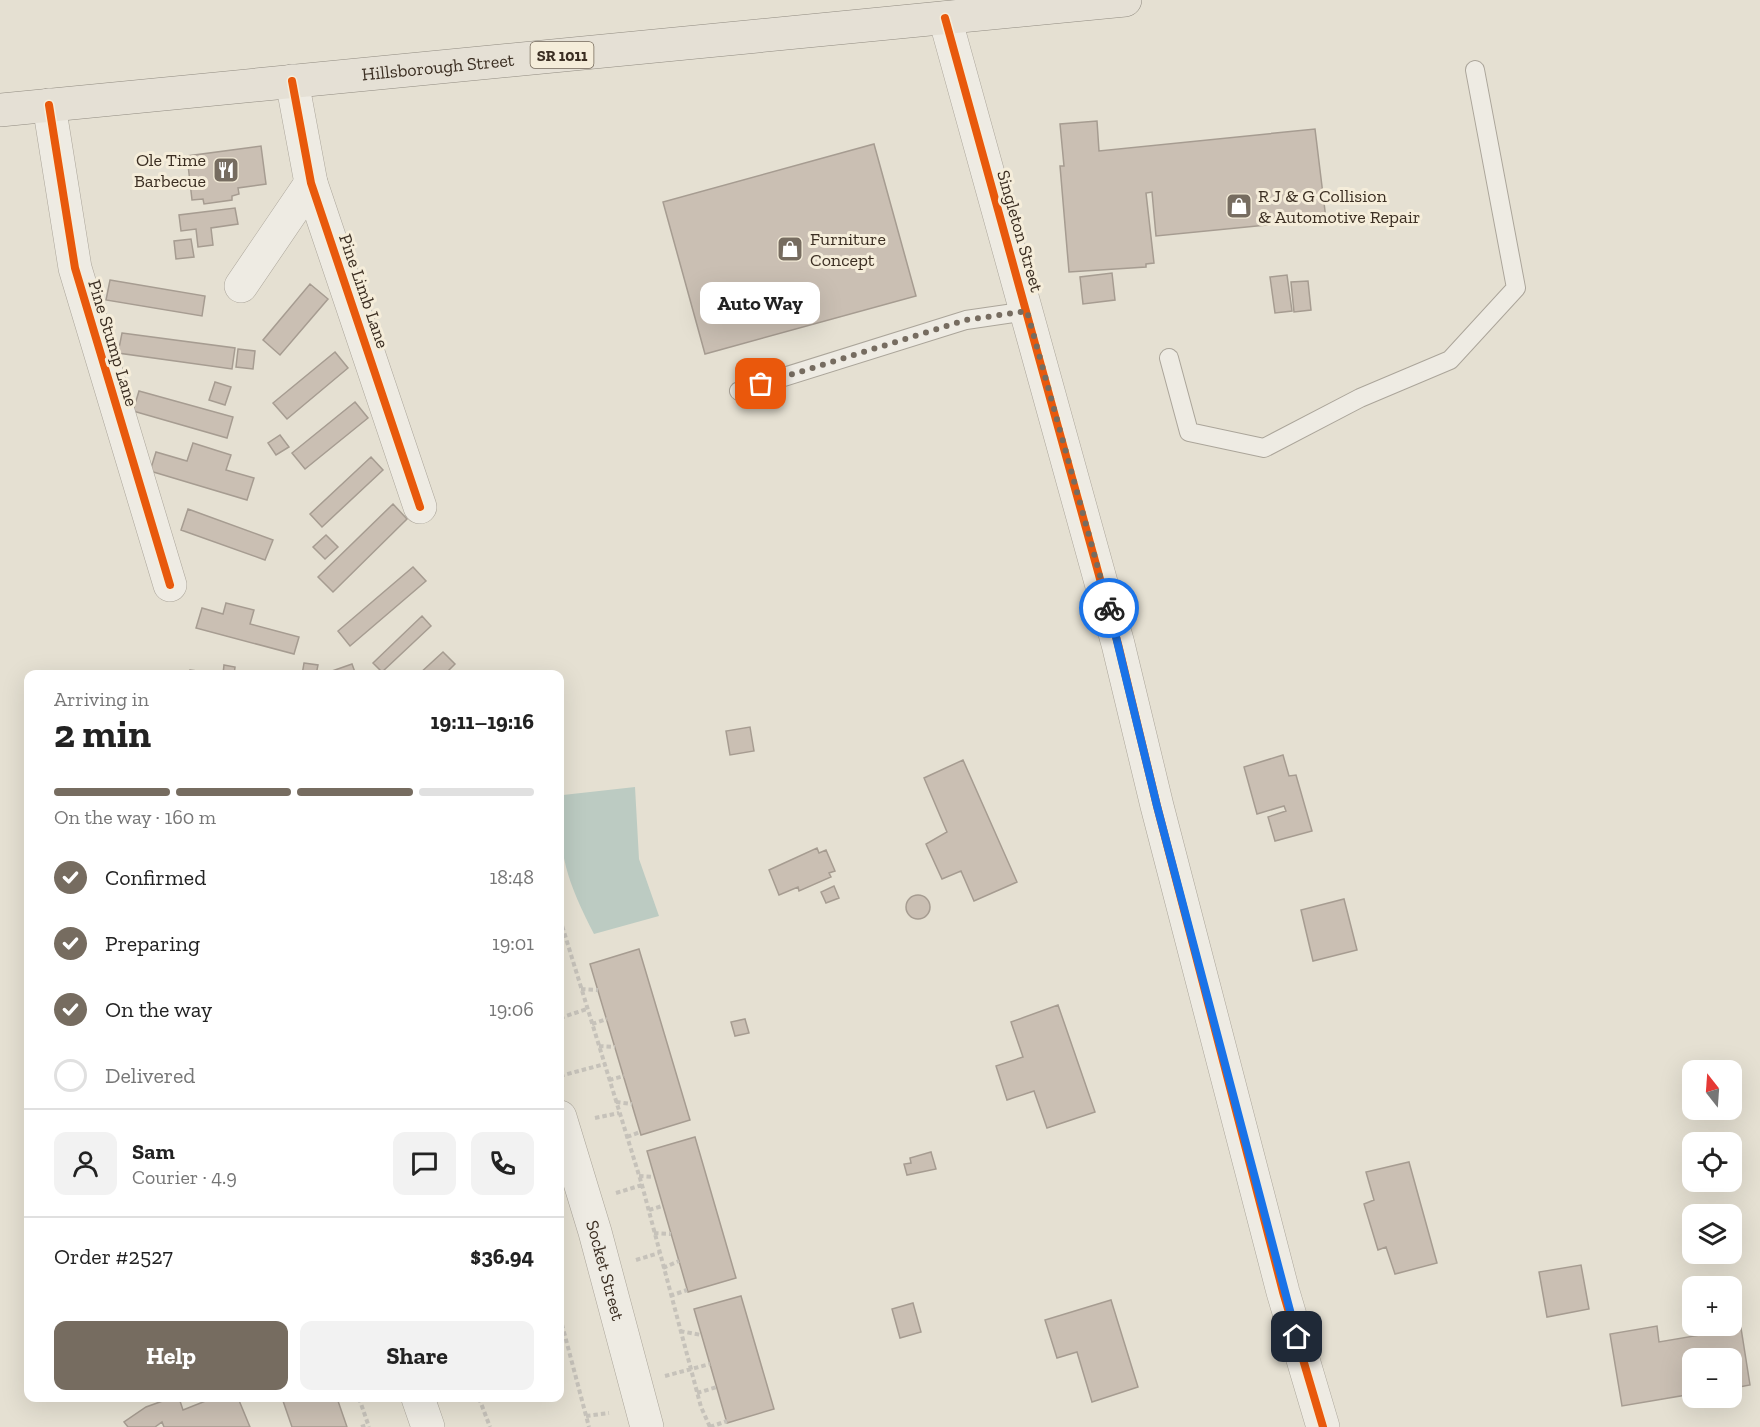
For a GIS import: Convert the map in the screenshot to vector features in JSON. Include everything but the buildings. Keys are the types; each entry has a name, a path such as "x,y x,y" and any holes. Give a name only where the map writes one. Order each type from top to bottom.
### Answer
{"main road":[{"name":"Hillsborough Street","path":"0,110 1125,0"}],"street":[{"name":"Singleton Street","path":"945,18 1118,644 1157,806 1283,1292 1323,1427"},
{"name":"Pine Limb Lane","path":"292,81 311,183 420,507"},
{"name":"Pine Stump Lane","path":"49,105 75,268 170,585"},
{"path":"241,285 311,183"},
{"name":"Socket Street","path":"564,1130 595,1232 647,1427"},
{"path":"419,1402 428,1427"}],"lane":[{"path":"1169,358 1189,432 1264,447 1360,398 1450,360 1516,288 1475,70"},
{"path":"738,391 966,320 1027,311"}],"path":[{"path":"564,932 649,1210 697,1393 710,1427 727,1420"},
{"path":"581,989 598,990"},
{"path":"564,1017 587,1009"},
{"path":"592,1024 607,1019"},
{"path":"599,1046 615,1047"},
{"path":"564,1075 605,1064"},
{"path":"609,1080 624,1077"},
{"path":"616,1102 632,1104"},
{"path":"627,1137 640,1132"},
{"path":"639,1176 654,1177"},
{"path":"649,1210 662,1206"},
{"path":"654,1233 671,1234"},
{"path":"663,1268 679,1261"},
{"path":"670,1296 687,1290"},
{"path":"680,1331 701,1335"},
{"path":"564,1332 589,1427"},
{"path":"691,1370 710,1364"},
{"path":"697,1393 717,1387"},
{"path":"360,1402 369,1426 361,1427"},
{"path":"481,1402 490,1427"}],"shaded area":[{"path":"635,787 639,859 659,916 594,934 577,899 566,867 564,795"}],"cycle path":[{"path":"945,18 1118,644 1157,806 1283,1292 1323,1427"},
{"path":"292,81 311,183 420,507"},
{"path":"49,105 75,268 170,585"}],"way so far":[{"path":"761,384 966,320 1027,311 1109,608"}],"place":[{"name":"Ole Time Barbecue","path":"226,170"},
{"name":"R J & G Collision & Automotive Repair","path":"1239,206"},
{"name":"Furniture Concept","path":"790,249"},
{"name":"Auto Way","path":"761,384"}],"route":[{"path":"1109,608 1157,806 1283,1292 1297,1337"}]}
